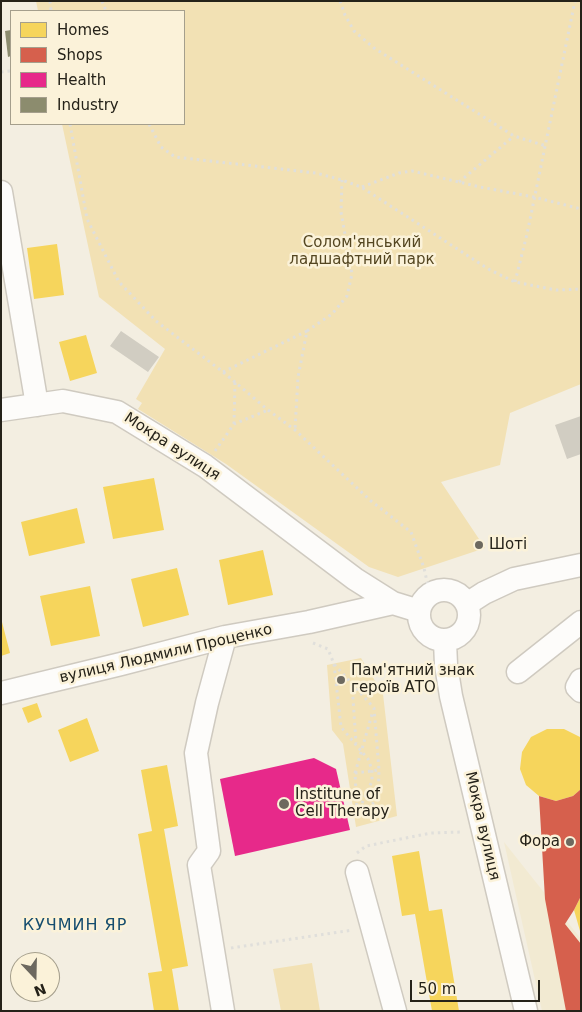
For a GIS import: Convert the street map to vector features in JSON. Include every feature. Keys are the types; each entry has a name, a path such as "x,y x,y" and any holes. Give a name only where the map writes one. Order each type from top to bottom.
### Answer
{"street":[{"path":"1,192 37,405"},
{"name":"Мокра вулиця","path":"1,410 63,401 117,412 205,466 355,579 393,604"},
{"path":"467,604 484,593 514,579 581,565"},
{"path":"440,590 456,592 467,604 470,611 470,619 467,627 456,638 446,640 432,638 421,627 419,611 426,597 433,593 440,590"},
{"name":"вулиця Людмили Проценко","path":"1,693 225,637 310,622 393,604 419,611"},
{"path":"518,672 581,622"},
{"path":"223,1011 199,865 209,851 196,753 225,637"},
{"name":"Мокра вулиця","path":"446,640 446,665 451,696 526,1011"},
{"path":"581,680 577,687 581,691"},
{"path":"357,872 395,1011"}],"path":[{"path":"340,1 354,31 374,48 514,136 546,146"},
{"path":"515,282 546,146 575,1"},
{"path":"70,125 87,219 119,282 156,321 295,430 371,501 411,532 424,568 428,586"},
{"path":"150,125 161,147 175,158 316,173 342,180 362,187 490,270 515,282 556,290 581,289"},
{"path":"459,182 514,136"},
{"path":"362,187 399,173 412,171 480,187 534,196 581,209"},
{"path":"223,372 307,331 332,314 348,296 352,274 341,212 342,180"},
{"path":"295,430 298,378 307,331"},
{"path":"234,424 235,382"},
{"path":"205,466 234,424 268,410"},
{"path":"313,644 328,649 334,664 341,727 368,758 372,770 372,781 357,814"},
{"path":"334,664 374,708 379,770 378,800 357,814"},
{"path":"352,684 356,744"},
{"path":"357,814 355,773 374,708"},
{"path":"355,773 379,770"},
{"path":"357,872 357,852 366,846 431,833 462,832"},
{"path":"213,950 372,927"}],"shaded area":[{"path":"504,842 581,939 581,1011 542,1011"}],"green space":[{"name":"Солом'янський ладшафтний парк","path":"36,1 581,1 581,384 510,413 500,465 441,482 485,548 398,577 369,567 226,464 138,409 142,403 136,399 165,349 99,297 62,125 185,125 185,10 38,10"},
{"path":"361,658 383,694 397,816 356,827 343,744 332,730 327,665"},
{"path":"312,963 320,1011 281,1011 273,969"}],"building: Homes":[{"path":"57,244 64,295 34,299 27,248"},
{"path":"86,335 97,373 70,381 59,342"},
{"path":"154,478 164,530 113,539 103,487"},
{"path":"77,508 85,543 29,556 21,522"},
{"path":"263,550 273,595 228,605 219,560"},
{"path":"177,568 189,615 143,627 131,579"},
{"path":"90,586 100,636 51,646 40,596"},
{"path":"1,623 10,653 1,656"},
{"path":"37,703 42,717 28,723 22,708"},
{"path":"87,718 99,751 70,762 58,730"},
{"path":"547,729 564,729 581,739 581,789 573,796 556,801 539,796 526,785 520,769 522,752 531,737"},
{"path":"167,765 178,826 164,829 188,966 172,969 179,1011 154,1011 148,973 162,971 138,834 152,831 141,770"},
{"path":"419,851 429,911 442,909 459,1011 432,1011 415,914 402,916 392,856"},
{"path":"581,896 581,931 580,931 574,910"}],"building: Shops":[{"path":"581,789 581,896 565,924 581,944 581,1011 566,1011 545,899 539,796 556,801 573,796"}],"building: Health":[{"name":"Institune of Cell Therapy","path":"314,758 336,769 350,830 235,856 220,779"}],"building: Industry":[{"path":"10,30 10,56 8,57 5,31"}],"building: Other":[{"path":"121,331 159,357 148,372 110,346"},
{"path":"581,416 581,454 567,459 555,425"}],"place":[{"name":"Шоті","path":"479,545"},
{"name":"Пам'ятний знак героїв АТО","path":"341,680"},
{"name":"Institune of Cell Therapy","path":"284,804"},
{"name":"Фора","path":"570,842"}],"district":[{"name":"КУЧМИН ЯР","path":"75,926"}]}
